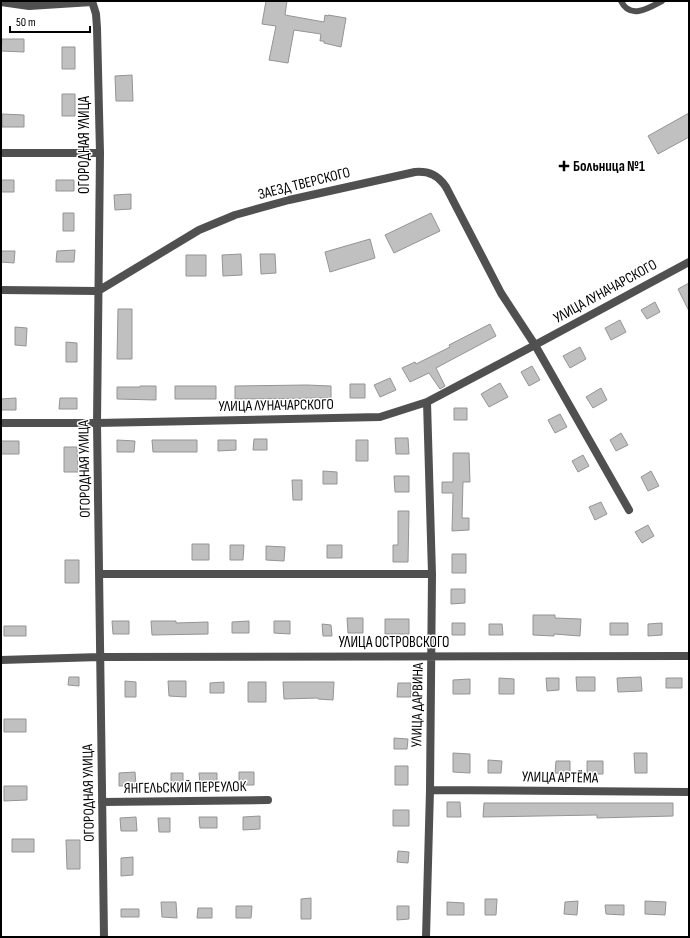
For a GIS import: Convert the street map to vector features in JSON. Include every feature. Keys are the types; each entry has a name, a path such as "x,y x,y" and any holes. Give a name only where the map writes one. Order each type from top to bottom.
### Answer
{"street":[{"path":"6,2 29,6 92,2"},
{"name":"ОГОРОДНАЯ УЛИЦА","path":"92,2 96,14 97,28 100,153 97,423 104,937"},
{"path":"1,153 100,153"},
{"name":"ЗАЕЗД ТВЕРСКОГО","path":"98,291 199,230 235,215 289,200 424,171 441,179 501,293 535,345"},
{"name":"УЛИЦА ЛУНАЧАРСКОГО","path":"1,423 97,423 380,417 427,402 689,262"},
{"path":"1,290 98,291"},
{"path":"535,345 630,510"},
{"name":"УЛИЦА ДАРВИНА","path":"426,937 430,790 432,574 427,402"},
{"path":"99,574 432,574"},
{"name":"УЛИЦА ОСТРОВСКОГО","path":"1,660 100,657 689,656"},
{"name":"УЛИЦА АРТЁМА","path":"430,790 689,792"},
{"name":"ЯНГЕЛЬСКИЙ ПЕРЕУЛОК","path":"102,802 268,800"}],"lane":[{"path":"621,1 622,4 632,11 644,11 662,1"}],"building":[{"path":"266,1 287,1 285,15 324,22 325,15 346,18 341,47 320,41 321,34 294,30 288,63 269,60 276,26 262,24"},
{"path":"2,39 24,39 24,52 1,51"},
{"path":"62,47 75,47 75,69 62,69"},
{"path":"132,75 133,101 116,101 115,76"},
{"path":"62,94 75,94 75,116 62,116"},
{"path":"689,113 689,137 658,154 648,136"},
{"path":"2,114 24,115 24,127 2,127"},
{"path":"1,180 14,180 14,192 1,192"},
{"path":"56,180 74,180 74,191 56,191"},
{"path":"131,194 131,209 115,210 114,195"},
{"path":"63,213 74,213 74,231 63,231"},
{"path":"431,213 440,231 394,253 385,235"},
{"path":"370,239 375,258 330,272 325,252"},
{"path":"75,250 74,262 56,262 57,251"},
{"path":"1,251 15,251 14,263 1,262"},
{"path":"241,254 242,275 223,276 222,255"},
{"path":"260,254 275,254 276,273 261,274"},
{"path":"186,255 206,255 206,276 186,276"},
{"path":"689,283 689,311 678,289"},
{"path":"655,302 660,312 647,319 641,310"},
{"path":"118,309 132,309 132,359 117,359"},
{"path":"620,320 626,332 611,340 605,328"},
{"path":"490,324 496,336 436,368 445,386 440,389 429,373 410,382 402,368 415,362 416,364 450,347 449,345"},
{"path":"15,327 27,328 26,346 15,345"},
{"path":"66,342 77,343 77,362 66,362"},
{"path":"580,347 586,359 570,368 563,356"},
{"path":"532,366 540,380 529,386 521,372"},
{"path":"390,378 396,390 380,397 374,385"},
{"path":"500,383 508,397 489,407 481,394"},
{"path":"350,384 365,384 365,398 350,398"},
{"path":"156,386 156,400 117,399 117,387"},
{"path":"175,386 216,386 216,399 175,399"},
{"path":"235,386 331,386 331,398 235,399"},
{"path":"601,388 607,400 593,408 586,397"},
{"path":"16,398 16,410 1,410 1,399"},
{"path":"60,398 77,398 77,409 59,409"},
{"path":"454,408 467,408 467,420 454,420"},
{"path":"560,414 567,427 555,433 548,420"},
{"path":"621,433 628,445 616,451 610,440"},
{"path":"395,438 408,438 409,454 396,454"},
{"path":"254,439 267,439 267,450 253,450"},
{"path":"117,440 135,441 134,452 117,452"},
{"path":"152,440 197,440 197,452 153,452"},
{"path":"218,440 236,440 236,450 218,451"},
{"path":"356,440 368,440 368,461 356,461"},
{"path":"1,441 19,441 19,454 1,454"},
{"path":"64,447 77,447 78,472 64,472"},
{"path":"453,453 469,453 470,482 463,482 462,518 469,518 469,530 452,531 453,493 442,493 442,482 453,482"},
{"path":"583,455 589,466 578,472 572,461"},
{"path":"323,471 337,472 337,484 323,484"},
{"path":"651,471 659,486 648,491 641,477"},
{"path":"394,476 409,476 409,492 395,492"},
{"path":"292,480 302,480 302,500 293,500"},
{"path":"601,502 607,514 595,520 589,507"},
{"path":"398,511 409,511 408,562 393,562 393,545 398,545"},
{"path":"648,525 654,536 642,543 635,532"},
{"path":"192,544 209,544 209,560 192,560"},
{"path":"230,545 244,545 243,560 230,560"},
{"path":"327,545 342,545 342,558 327,558"},
{"path":"266,546 285,547 284,561 266,560"},
{"path":"452,554 466,554 466,573 452,573"},
{"path":"65,560 79,560 79,583 65,583"},
{"path":"451,589 465,589 465,603 451,604"},
{"path":"533,615 555,615 555,618 581,619 580,636 554,634 554,636 533,635"},
{"path":"347,618 363,618 363,633 348,633"},
{"path":"385,619 409,619 409,634 385,634"},
{"path":"112,621 129,621 129,634 113,634"},
{"path":"151,621 176,621 176,623 208,622 208,634 152,635"},
{"path":"249,621 249,633 232,633 232,622"},
{"path":"274,621 290,621 290,634 274,633"},
{"path":"452,623 465,623 465,635 452,635"},
{"path":"610,623 628,623 628,635 610,635"},
{"path":"662,623 662,635 648,636 648,624"},
{"path":"322,624 331,625 332,636 323,636"},
{"path":"489,624 502,624 503,635 489,635"},
{"path":"4,626 26,626 26,636 4,636"},
{"path":"69,677 79,677 79,686 68,685"},
{"path":"576,677 595,677 595,691 577,691"},
{"path":"641,677 642,691 618,692 617,678"},
{"path":"499,678 514,679 514,694 499,694"},
{"path":"546,678 559,678 559,690 547,691"},
{"path":"666,678 682,678 682,688 666,688"},
{"path":"470,679 470,694 453,694 453,680"},
{"path":"125,681 136,682 136,697 125,697"},
{"path":"168,681 186,681 186,697 169,696"},
{"path":"224,682 224,693 210,693 210,683"},
{"path":"248,682 266,682 266,702 248,702"},
{"path":"283,682 334,682 333,700 318,698 284,699"},
{"path":"398,683 411,683 411,697 397,697"},
{"path":"4,719 26,719 26,732 4,732"},
{"path":"394,738 408,739 407,749 394,749"},
{"path":"453,753 470,754 470,773 453,772"},
{"path":"634,753 647,753 647,773 635,773"},
{"path":"488,760 502,761 501,773 488,773"},
{"path":"556,761 570,761 570,774 555,773"},
{"path":"587,761 603,761 603,774 587,774"},
{"path":"395,766 408,766 408,785 395,785"},
{"path":"135,772 136,786 119,786 119,773"},
{"path":"239,772 254,772 254,785 239,785"},
{"path":"171,773 183,773 183,786 171,786"},
{"path":"199,773 217,773 217,785 200,785"},
{"path":"4,786 27,786 27,800 4,801"},
{"path":"447,802 460,802 461,817 447,817"},
{"path":"484,803 673,803 673,816 597,818 597,815 483,817"},
{"path":"393,810 409,810 409,826 393,826"},
{"path":"260,816 260,829 243,830 243,817"},
{"path":"136,817 137,831 121,831 120,818"},
{"path":"199,817 217,817 217,828 200,828"},
{"path":"158,818 170,818 170,832 159,832"},
{"path":"12,839 34,839 34,852 12,852"},
{"path":"66,840 80,840 80,869 67,869"},
{"path":"398,851 409,852 408,863 397,862"},
{"path":"133,857 133,875 121,876 121,858"},
{"path":"311,898 311,919 301,919 301,899"},
{"path":"485,899 497,899 496,915 485,915"},
{"path":"578,901 577,915 564,914 565,902"},
{"path":"645,901 666,902 665,915 645,914"},
{"path":"161,902 176,902 177,918 162,917"},
{"path":"447,902 464,903 464,915 447,915"},
{"path":"605,905 624,905 624,915 606,914"},
{"path":"236,906 252,906 251,918 236,918"},
{"path":"397,906 409,906 409,919 397,920"},
{"path":"198,908 212,908 212,918 197,918"},
{"path":"121,909 139,909 139,917 121,917"}],"place":[{"name":"Больница №1","path":"564,166"}]}
